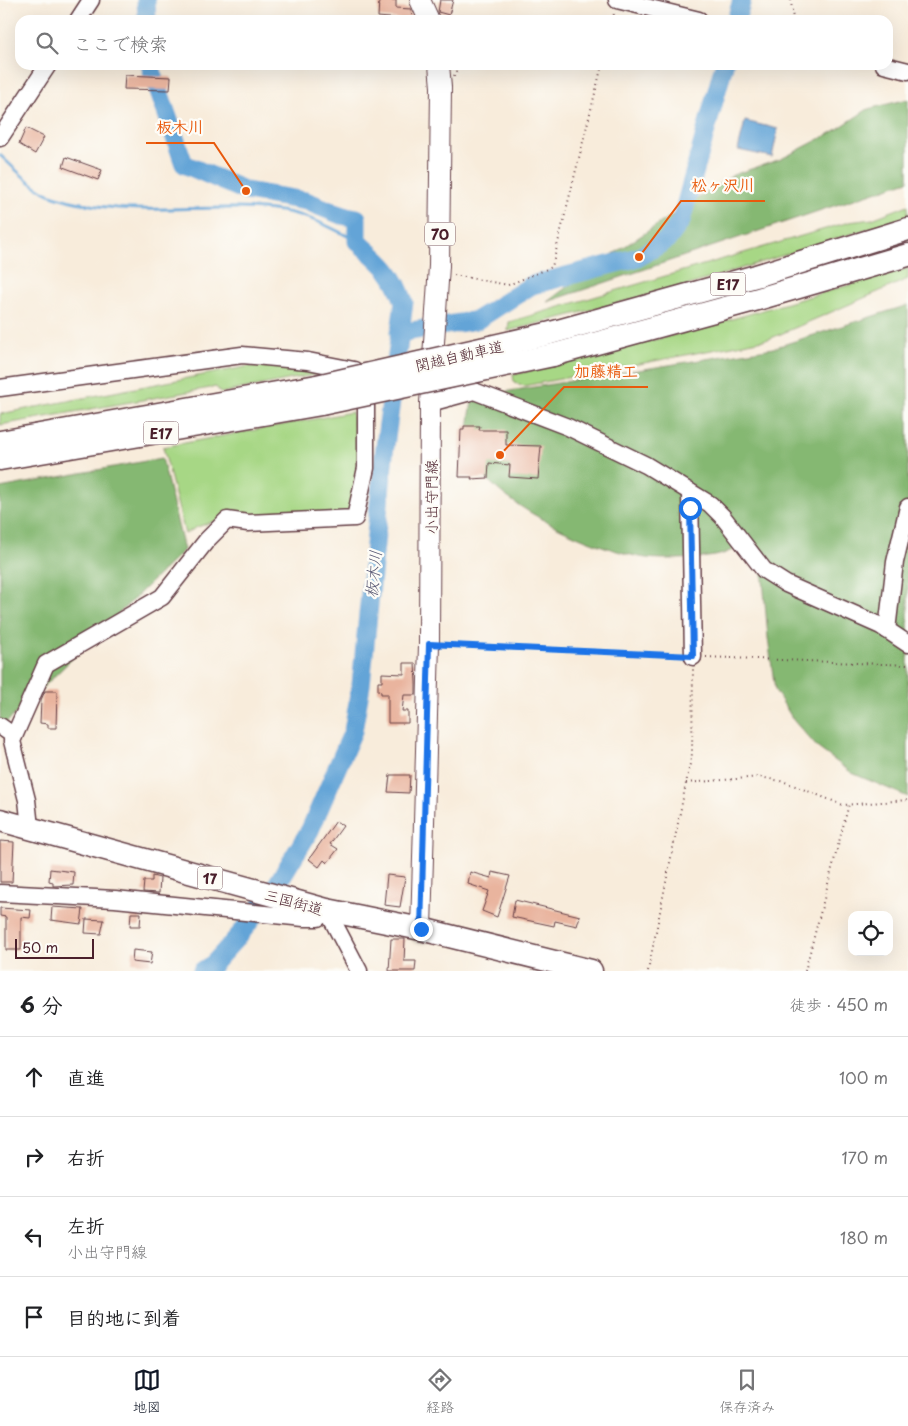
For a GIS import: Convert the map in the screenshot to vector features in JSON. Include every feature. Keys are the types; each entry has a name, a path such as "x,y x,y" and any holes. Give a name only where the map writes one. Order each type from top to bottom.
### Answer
{"highway":[{"name":"関越自動車道","path":"550,344 908,228"},
{"name":"関越自動車道","path":"0,460 319,395 758,299 908,255"},
{"name":"関越自動車道","path":"0,442 319,395"},
{"name":"三国街道","path":"0,820 327,910 421,929 591,971"}],"main road":[{"path":"420,0 427,15"},
{"name":"小出守門線","path":"421,929 429,644 430,403 439,272 441,87 439,70"}],"street":[{"path":"82,15 92,0"},
{"path":"617,0 678,15"},
{"path":"893,67 908,71"},
{"path":"0,138 45,70"},
{"path":"0,388 242,355 308,361 354,370 366,398 366,468 355,518 248,522 227,520 207,540 162,597 46,664 12,741 27,800 30,827"},
{"path":"430,403 474,391 568,427 646,465 710,504 723,517 764,570 786,584 887,630 908,644"},
{"path":"690,492 693,656"},
{"path":"887,630 895,562 908,507"},
{"path":"0,726 14,736"},
{"path":"0,894 115,899 304,918 318,918 327,910 359,971"}],"path":[{"path":"791,0 792,15"},
{"path":"439,272 508,285 552,267 601,70"},
{"path":"429,644 908,665"},
{"path":"648,971 692,754 693,656"},
{"path":"686,783 760,778 785,782 843,804 908,800"},
{"path":"805,971 849,804"}],"green space":[{"path":"908,99 908,181 547,302 592,268 733,175 781,159 833,132 868,109"},
{"path":"908,205 908,216 689,285 508,331 509,322 849,222 872,219"},
{"path":"908,268 908,279 769,339 524,386 514,382 513,375 694,330"},
{"path":"908,305 908,797 852,773 818,748 794,721 775,690 762,567 747,548 708,557 661,559 646,558 600,545 544,520 518,505 496,487 479,469 470,450 468,437 473,397 773,348"},
{"path":"320,365 333,371 221,393 216,387 0,425 0,414 250,366"},
{"path":"352,412 358,452 352,514 225,518 197,527 185,534 163,447"},
{"path":"162,458 184,550 0,729 0,488"}],"water":[{"path":"745,121 778,129 772,157 738,150"}],"building":[{"path":"379,0 396,0 396,8 411,9 412,15 378,15"},
{"path":"440,0 453,0 449,15 438,12"},
{"path":"125,75 171,77 170,90 124,89"},
{"path":"26,128 44,137 35,154 19,144"},
{"path":"66,157 102,170 98,180 63,167"},
{"path":"464,426 480,426 479,430 506,430 506,445 541,446 538,479 509,477 510,465 489,463 488,478 471,479 472,477 459,477 461,429 464,429"},
{"path":"404,663 415,663 416,695 404,695 402,711 408,711 408,723 388,723 388,694 381,694 378,691 378,682 382,682 382,673 404,674"},
{"path":"45,691 57,691 56,728 48,728 48,724 40,723 41,700"},
{"path":"390,775 410,775 409,793 388,792"},
{"path":"336,821 343,826 330,844 338,849 327,863 324,860 319,867 309,859"},
{"path":"0,841 14,842 12,882 0,882"},
{"path":"50,869 74,872 73,885 53,886 53,882 49,881"},
{"path":"470,872 491,878 492,872 510,876 497,917 482,911 489,891 468,884"},
{"path":"387,875 405,877 400,907 384,905"},
{"path":"152,876 160,878 159,893 143,892 144,881 152,881"},
{"path":"515,900 580,916 577,926 555,921 554,926 512,917"},
{"path":"52,907 83,909 81,924 51,920"},
{"path":"0,908 31,910 30,918 21,917 21,950 6,950 6,917 0,916"},
{"path":"131,913 141,913 140,926 130,926"},
{"path":"86,919 104,920 101,934 85,933"},
{"path":"391,939 405,939 404,961 416,961 415,971 389,971"},
{"path":"133,950 152,952 150,964 132,962"}],"waterway":[{"name":"板木川","path":"146,0 147,15"},
{"path":"738,15 742,0"},
{"name":"板木川","path":"152,70 184,164 246,191 306,201 341,215 357,218 357,241 380,261 391,274 404,302 384,454 361,685 353,731 310,830 276,886 241,933 213,964 202,971"},
{"path":"399,333 477,320 532,285 639,257 667,240 681,221 723,70"},
{"path":"0,155 39,189 54,196 82,203 138,209 223,208 280,211 311,219 357,241"}],"place":[{"name":"板木川","path":"246,191"},
{"name":"松ヶ沢川","path":"639,257"},
{"name":"加藤精工","path":"500,455"}],"route":[{"path":"421,929 429,644 693,656 690,508"}]}
